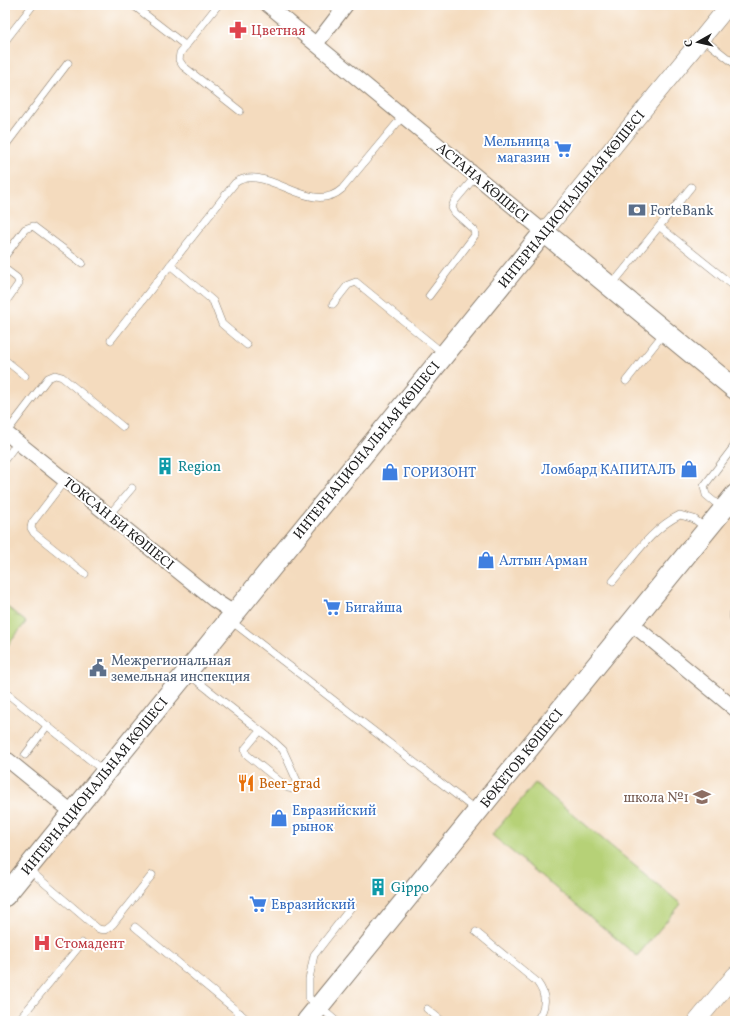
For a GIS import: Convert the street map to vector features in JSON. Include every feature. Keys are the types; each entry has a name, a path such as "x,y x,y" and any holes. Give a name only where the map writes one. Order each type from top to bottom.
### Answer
{"main road":[{"name":"АСТАНА КӨШЕСІ","path":"544,232 735,389"},
{"name":"ИНТЕРНАЦИОНАЛЬНАЯ КӨШЕСІ","path":"5,896 544,232"},
{"name":"БӨКЕТОВ КӨШЕСІ","path":"313,1014 729,502"}],"street":[{"name":"АСТАНА КӨШЕСІ","path":"268,5 475,177 544,232"},
{"path":"316,44 346,5"},
{"name":"ИНТЕРНАЦИОНАЛЬНАЯ КӨШЕСІ","path":"544,232 728,5"},
{"name":"ТОКСАН БИ КӨШЕСІ","path":"6,432 214,600 231,616"},
{"path":"631,623 735,709"},
{"path":"8,760 72,812"},
{"path":"697,1021 735,975"}],"lane":[{"path":"5,41 33,5"},
{"path":"133,5 186,46"},
{"path":"218,5 179,56 181,63 240,111"},
{"path":"702,38 735,64"},
{"path":"5,146 68,63"},
{"path":"111,340 235,183 240,179 254,177 314,196 330,197 342,188 403,116"},
{"path":"429,296 475,235 474,230 455,213 452,208 454,202 475,177"},
{"path":"611,287 691,187"},
{"path":"5,256 25,229 33,226 82,263"},
{"path":"660,227 735,287"},
{"path":"170,265 214,300 222,324 247,345"},
{"path":"5,269 17,278 19,283 5,303"},
{"path":"333,304 348,285 356,282 444,354"},
{"path":"626,381 665,331"},
{"path":"5,360 25,376"},
{"path":"6,432 48,378 55,375 62,376 123,427"},
{"path":"5,458 18,442"},
{"path":"729,502 706,495 704,486 735,445"},
{"path":"65,480 32,523 31,528 34,533 85,574"},
{"path":"109,515 132,488"},
{"path":"613,581 647,541 669,520 680,515 694,520 707,529"},
{"path":"735,610 733,614 735,628"},
{"path":"231,616 246,634 478,811"},
{"path":"186,673 260,730 283,750 298,783 294,789 288,788 245,752 260,730"},
{"path":"5,692 105,772"},
{"path":"25,755 47,726"},
{"path":"28,869 97,928 102,930 108,929 113,924 152,875"},
{"path":"336,1021 313,1014 308,994 310,975 314,955 352,906"},
{"path":"135,927 249,1021"},
{"path":"476,932 537,982 542,989 545,999 544,1008 536,1021"},
{"path":"29,1021 20,1018 82,943"},
{"path":"427,1009 442,1021"},
{"path":"234,1021 240,1014"}],"green space":[{"path":"5,605 26,622 5,649"},
{"path":"535,783 681,904 637,956 492,835"}],"place":[{"name":"Цветная","path":"238,30"},
{"name":"Мельница магазин","path":"563,149"},
{"name":"ForteBank","path":"637,210"},
{"name":"Region","path":"165,466"},
{"name":"Ломбард КАПИТАЛЪ","path":"689,469"},
{"name":"ГОРИЗОНТ","path":"390,472"},
{"name":"Алтын Арман","path":"486,560"},
{"name":"Бигайша","path":"332,607"},
{"name":"Межрегиональная земельная инспекция","path":"98,668"},
{"name":"Beer-grad","path":"246,783"},
{"name":"школа №1","path":"702,797"},
{"name":"Евразийский рынок","path":"279,818"},
{"name":"Gippo","path":"378,887"},
{"name":"Евразийский","path":"258,904"},
{"name":"Стомадент","path":"42,943"}]}
